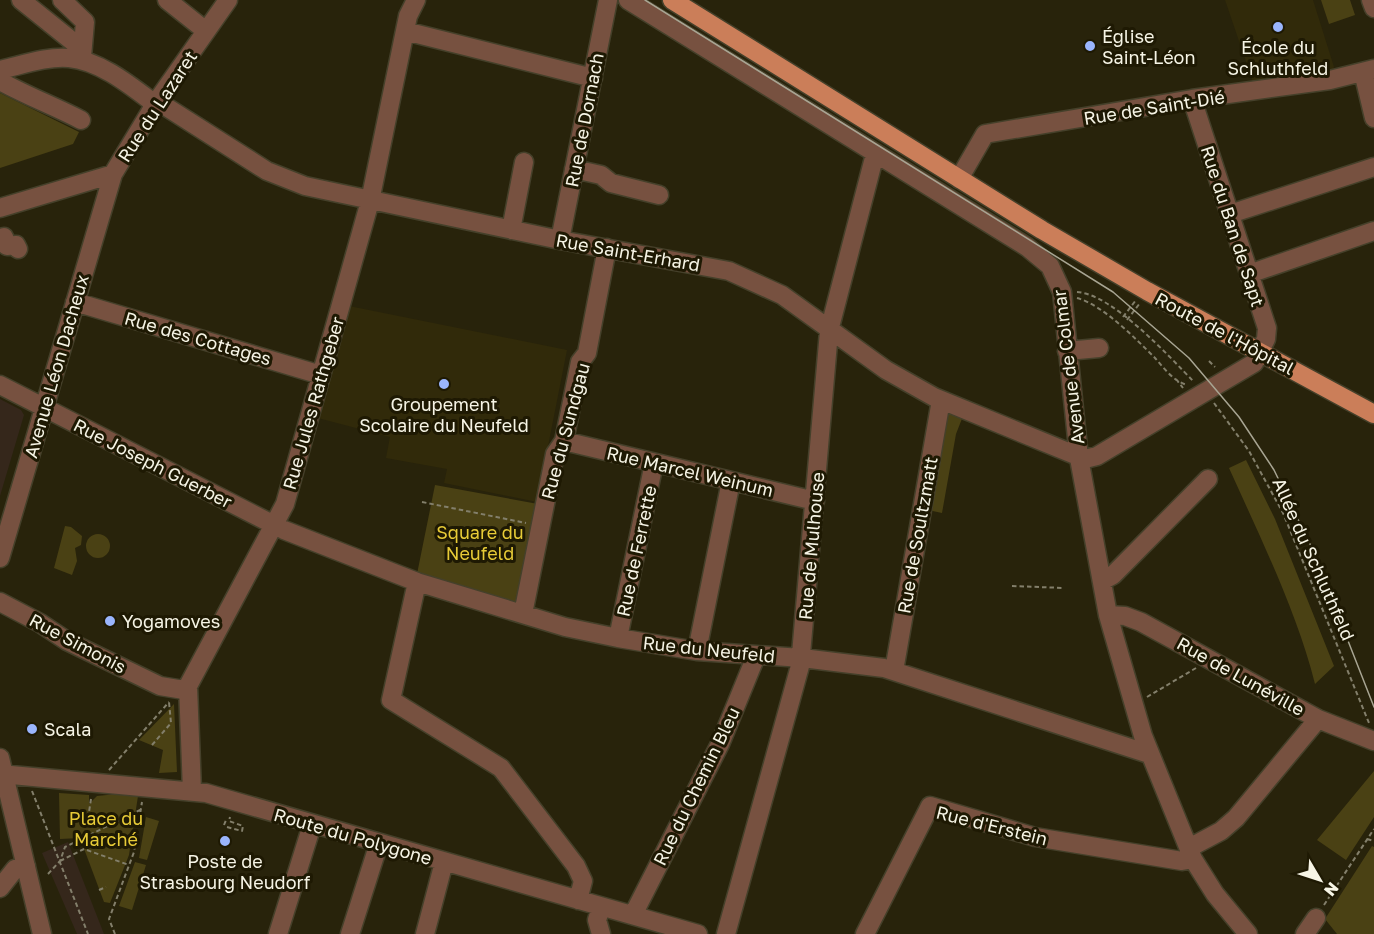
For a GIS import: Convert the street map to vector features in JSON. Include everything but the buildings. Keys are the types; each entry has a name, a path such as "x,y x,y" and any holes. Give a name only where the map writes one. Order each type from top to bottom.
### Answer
{"main road":[{"path":"672,0 959,180"},
{"name":"Route de l'Hôpital","path":"959,180 1076,250 1143,295 1260,353 1374,414"}],"street":[{"path":"21,0 82,55"},
{"path":"62,0 85,22 82,55"},
{"path":"167,0 206,31"},
{"name":"Rue du Lazaret","path":"0,208 113,174 156,103 228,0"},
{"name":"Rue Jules Rathgeber","path":"181,690 285,504 370,201 405,31 416,0"},
{"name":"Rue de Dornach","path":"560,240 608,0"},
{"name":"Avenue de Colmar","path":"628,0 1044,259 1056,276 1067,296 1066,351 1079,458 1108,615 1134,705 1149,753 1191,853 1215,894 1248,934"},
{"path":"1371,0 1374,8"},
{"path":"405,31 593,78"},
{"path":"0,70 82,55"},
{"name":"Rue Saint-Erhard","path":"82,55 267,171 305,186 560,240 729,271 782,295 886,370 941,400 1079,458"},
{"path":"1369,71 1374,118"},
{"name":"Rue de Saint-Dié","path":"959,180 985,134 1192,99 1338,78 1369,71"},
{"path":"0,81 40,103 54,105 81,120"},
{"name":"Rue du Ban de Sapt","path":"1192,99 1267,328 1266,339 1260,353"},
{"name":"Rue de Mulhouse","path":"726,934 802,658 829,331 875,154"},
{"path":"511,230 524,162"},
{"path":"1230,214 1374,167"},
{"path":"574,169 601,175 611,183 659,195"},
{"name":"Avenue Léon Dacheux","path":"0,558 113,174"},
{"path":"1249,274 1374,231"},
{"name":"Rue du Sundgau","path":"523,614 555,454 564,441 580,362 587,353 607,248"},
{"name":"Rue des Cottages","path":"75,302 321,375"},
{"path":"1066,351 1099,348"},
{"path":"1079,458 1097,456 1180,408 1254,363 1260,353"},
{"name":"Rue Joseph Guerber","path":"0,385 274,524"},
{"name":"Rue de Soultzmatt","path":"894,671 941,400"},
{"name":"Rue Marcel Weinum","path":"564,441 815,501"},
{"name":"Rue de Ferrette","path":"618,638 654,463"},
{"path":"1102,581 1113,575 1208,479"},
{"path":"697,651 731,481"},
{"name":"Rue du Neufeld","path":"274,524 372,566 417,582 565,627 697,651 802,658 894,671 1149,753"},
{"path":"417,582 391,700 509,775 576,866 583,881 578,900"},
{"name":"Rue Simonis","path":"0,602 40,623 67,641 160,686 184,690 181,690"},
{"name":"Rue de Lunéville","path":"1108,615 1132,617 1318,719 1372,733"},
{"name":"Rue du Chemin Bleu","path":"633,915 720,744 756,656"},
{"path":"181,690 192,791"},
{"path":"1191,853 1228,826 1318,719"},
{"path":"0,758 42,934"},
{"name":"Route du Polygone","path":"3,775 192,791 698,934"},
{"name":"Rue d'Erstein","path":"865,934 930,807 1035,837 1182,861 1191,853"},
{"path":"278,934 312,825"},
{"path":"351,934 379,843"},
{"path":"431,930 444,862"},
{"path":"0,888 15,869 26,866"},
{"path":"601,907 597,920 601,934"},
{"path":"1305,934 1316,918"}],"path":[{"path":"1092,294 1127,320 1197,385 1181,383 1140,343 1089,302 1067,296 1092,294"},
{"path":"1123,317 1143,295"},
{"path":"1127,320 1143,295"},
{"path":"1130,316 1134,319"},
{"path":"1209,360 1217,369"},
{"name":"Allée du Schluthfeld","path":"1212,401 1249,451 1283,513 1372,733"},
{"path":"422,502 535,525"},
{"path":"1012,586 1064,588"},
{"path":"1134,705 1211,660"},
{"path":"109,770 181,690"},
{"path":"152,745 171,723 169,702"},
{"path":"32,791 88,934"},
{"path":"92,793 89,812 101,828"},
{"path":"115,934 110,919 129,865 143,795"},
{"path":"60,861 65,847 142,809"},
{"path":"226,820 226,826 242,831 243,826 229,821 230,817"},
{"path":"1316,918 1374,829"},
{"path":"1367,839 1374,840"},
{"path":"48,874 60,861 84,849 129,865"},
{"path":"99,890 106,887"}],"shaded area":[{"name":"École du Schluthfeld","path":"1225,0 1313,0 1334,67 1332,71 1253,82"},
{"name":"Groupement Scolaire du Neufeld","path":"349,306 567,350 537,502 444,483 447,469 386,458 390,437 318,418"},
{"path":"0,399 21,410 24,415 0,496"},
{"path":"68,842 104,934 77,934 42,853"}],"green space":[{"path":"1321,0 1350,0 1355,15 1329,24"},
{"path":"0,93 79,132 73,144 0,168"},
{"path":"947,410 963,416 956,434 942,513 928,510"},
{"path":"1246,460 1275,519 1334,666 1315,684 1288,602 1229,468"},
{"name":"Square du Neufeld","path":"435,485 538,504 517,603 417,574"},
{"path":"65,526 71,527 82,536 81,545 75,548 77,561 72,575 54,568"},
{"path":"98,534 106,538 110,546 106,554 98,558 90,554 86,546 90,538"},
{"path":"174,704 177,772 159,773 163,750 139,740"},
{"path":"1374,771 1374,817 1346,860 1317,840"},
{"name":"Place du Marché","path":"59,793 89,795 89,804 97,796 117,794 138,796 129,855 110,903 104,902 80,838 60,839"},
{"path":"146,817 159,821 147,860 139,858"},
{"path":"1372,846 1374,847 1374,934 1337,934 1325,919"},
{"path":"135,862 146,865 132,910 119,906"}],"tram line":[{"path":"645,0 1113,292 1189,358 1239,417 1274,470 1310,544 1374,707"}],"place":[{"name":"École du Schluthfeld","path":"1278,27"},
{"name":"Église Saint-Léon","path":"1090,46"},
{"name":"Groupement Scolaire du Neufeld","path":"444,384"},
{"name":"Yogamoves","path":"110,621"},
{"name":"Scala","path":"32,729"},
{"name":"Poste de Strasbourg Neudorf","path":"225,841"}]}
